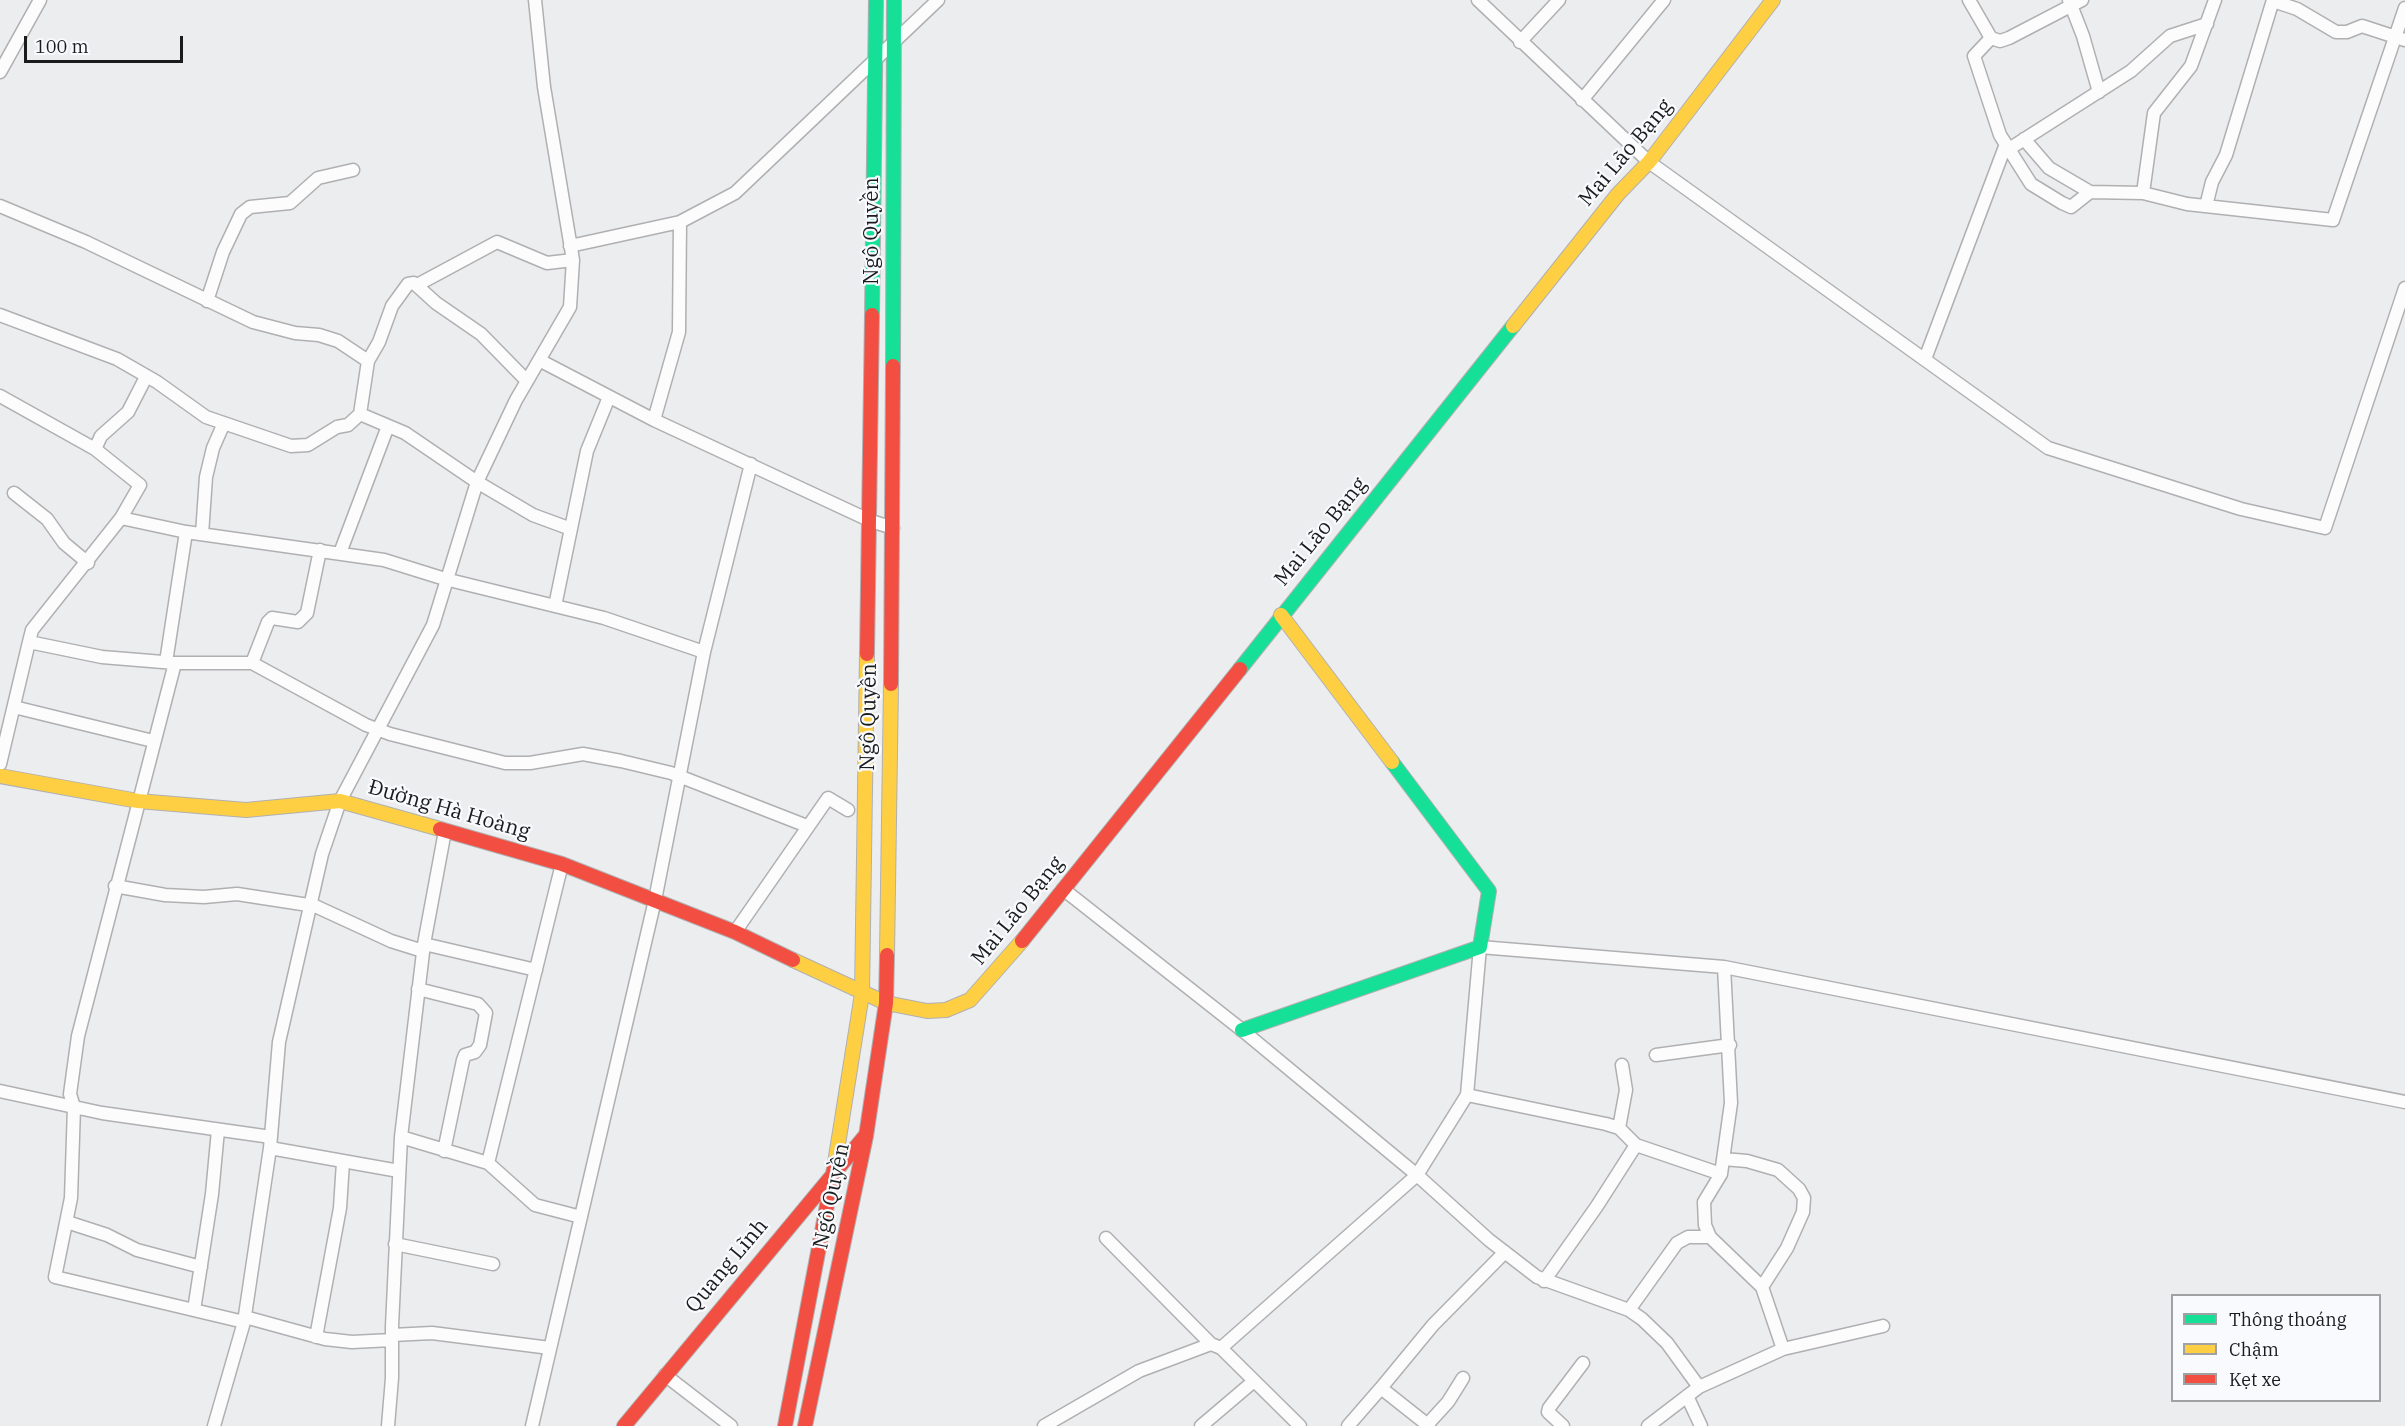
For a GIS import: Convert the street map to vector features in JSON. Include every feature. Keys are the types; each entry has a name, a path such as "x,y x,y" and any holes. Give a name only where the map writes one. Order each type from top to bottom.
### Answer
{"street":[{"path":"0,72 40,0"},
{"path":"214,1426 244,1319 271,1143 279,1042 322,854 340,801 433,625 477,482 527,381 541,361 570,307 573,260 544,87 535,0"},
{"name":"Ngô Quyền","path":"785,1426 834,1171 862,994 871,521 876,0"},
{"name":"Ngô Quyền","path":"805,1426 866,1136 886,1003 893,528 894,0"},
{"path":"570,246 680,222 735,193 938,0"},
{"path":"1478,0 1649,162 2048,448 2241,509 2325,528 2405,288"},
{"path":"1520,42 1559,0"},
{"path":"1582,100 1664,0"},
{"name":"Mai Lão Bạng","path":"862,994 886,1003 927,1011 946,1010 970,1000 1001,968 1618,194 1649,162 1773,0"},
{"path":"1969,0 1991,38 2000,41 2074,2 2099,92"},
{"path":"2143,193 2154,113 2191,66 2215,0"},
{"path":"2206,206 2212,182 2226,155 2273,1 2297,9 2340,33 2362,26 2400,37"},
{"path":"2024,140 2049,168 2090,192 2143,193 2206,206 2333,220 2400,37 2405,8"},
{"path":"1925,359 2007,146 2024,140 2131,71 2170,36 2207,24"},
{"path":"1991,38 1974,56 2000,135 2031,184 2071,207 2090,192"},
{"path":"207,301 223,252 241,214 250,207 290,203 318,178 353,170"},
{"path":"0,206 86,242 253,322 338,341 368,361"},
{"path":"654,420 679,332 680,222"},
{"path":"0,315 104,353 177,396 206,417 291,446 315,442 337,427 348,424 360,414 368,361 379,342 392,306 408,284 417,285 497,242 538,261 556,264 573,260"},
{"path":"417,285 436,303 481,334 527,381"},
{"path":"541,361 654,420 871,521 893,528"},
{"path":"95,449 101,436 128,412 146,378"},
{"path":"0,396 95,449 140,485 121,518 88,563 32,630 0,764"},
{"path":"555,606 591,436 609,397"},
{"path":"360,414 405,433 477,482 532,514 571,529"},
{"path":"202,534 206,477 213,448 224,423"},
{"path":"340,553 388,426"},
{"path":"531,1426 655,900 704,652 751,464"},
{"path":"14,494 47,519 64,543 88,563"},
{"path":"121,518 186,532 384,560 446,579 604,618 704,652"},
{"path":"186,532 171,662 78,1036 70,1094 74,1107 71,1198 55,1277 316,1337 352,1342 432,1333 550,1348"},
{"path":"252,663 268,622 273,618 298,622 307,613 320,550"},
{"path":"1044,1426 1139,1371 1216,1346 1417,1175 1467,1095 1479,947 1489,891 1281,615"},
{"path":"29,642 102,657 171,662 252,663 378,730 505,763 530,762 583,754 680,776 807,826"},
{"path":"14,707 153,741"},
{"name":"Đường Hà Hoàng","path":"0,776 138,801 246,810 340,801 562,864 735,932 862,994"},
{"path":"735,932 828,798 848,810"},
{"path":"388,1426 392,1378 400,1137 423,947 445,831"},
{"path":"488,1163 562,864"},
{"path":"115,886 165,895 204,897 237,894 310,906 342,916 391,941 536,970"},
{"path":"1063,889 1242,1030 1417,1175 1505,1252 1544,1281 1629,1310 1659,1334 1699,1387"},
{"path":"1242,1030 1479,947 1724,967 2405,1102"},
{"path":"1724,967 1730,1045 1731,1103 1721,1174 1704,1202 1704,1225 1710,1237 1762,1287 1783,1349"},
{"path":"418,989 478,1004 484,1008 486,1013 480,1045 475,1052 465,1055 463,1060 444,1151"},
{"path":"1656,1055 1730,1045"},
{"path":"1619,1128 1626,1090 1622,1065"},
{"path":"0,1091 74,1107 218,1130 343,1162 399,1171"},
{"path":"1467,1095 1619,1128 1636,1145 1721,1174"},
{"path":"194,1310 218,1130"},
{"name":"Quang Lĩnh","path":"624,1426 834,1171 866,1136"},
{"path":"400,1137 488,1163 535,1205 581,1217"},
{"path":"1544,1281 1598,1206 1636,1145"},
{"path":"1723,1159 1747,1161 1778,1170 1799,1189 1804,1198 1803,1212 1787,1248 1762,1287"},
{"path":"316,1337 340,1208 343,1162"},
{"path":"67,1222 107,1235 137,1250 201,1267"},
{"path":"1629,1310 1677,1243 1688,1237 1710,1237"},
{"path":"1106,1238 1300,1426"},
{"path":"395,1244 493,1264"},
{"path":"1348,1426 1433,1325 1505,1252"},
{"path":"1648,1426 1699,1387 1783,1349 1883,1326"},
{"path":"1563,1426 1548,1412 1549,1408 1583,1363"},
{"path":"665,1375 732,1426"},
{"path":"1381,1388 1428,1426 1448,1402 1463,1378"},
{"path":"1201,1426 1254,1381"},
{"path":"1687,1396 1701,1426"}],"traffic: fast":[{"path":"872,315 876,0"},
{"path":"893,366 894,0"},
{"path":"1240,669 1513,326"},
{"path":"1242,1030 1480,947 1489,891 1392,762"}],"traffic: slow":[{"path":"1513,326 1618,194 1649,162 1773,0"},
{"path":"1281,615 1392,762"},
{"path":"835,1163 862,994 867,654"},
{"path":"887,955 891,684"},
{"path":"0,776 138,801 246,810 340,801 440,829"},
{"path":"793,960 886,1003 927,1011 946,1010 970,1000 1022,941"}],"traffic: jam":[{"path":"867,654 872,315"},
{"path":"891,684 893,366"},
{"path":"1022,941 1240,669"},
{"path":"440,829 562,864 735,932 793,960"},
{"path":"805,1426 866,1136 886,1003 887,955"},
{"path":"624,1426 865,1136"},
{"path":"785,1426 835,1163"}]}
